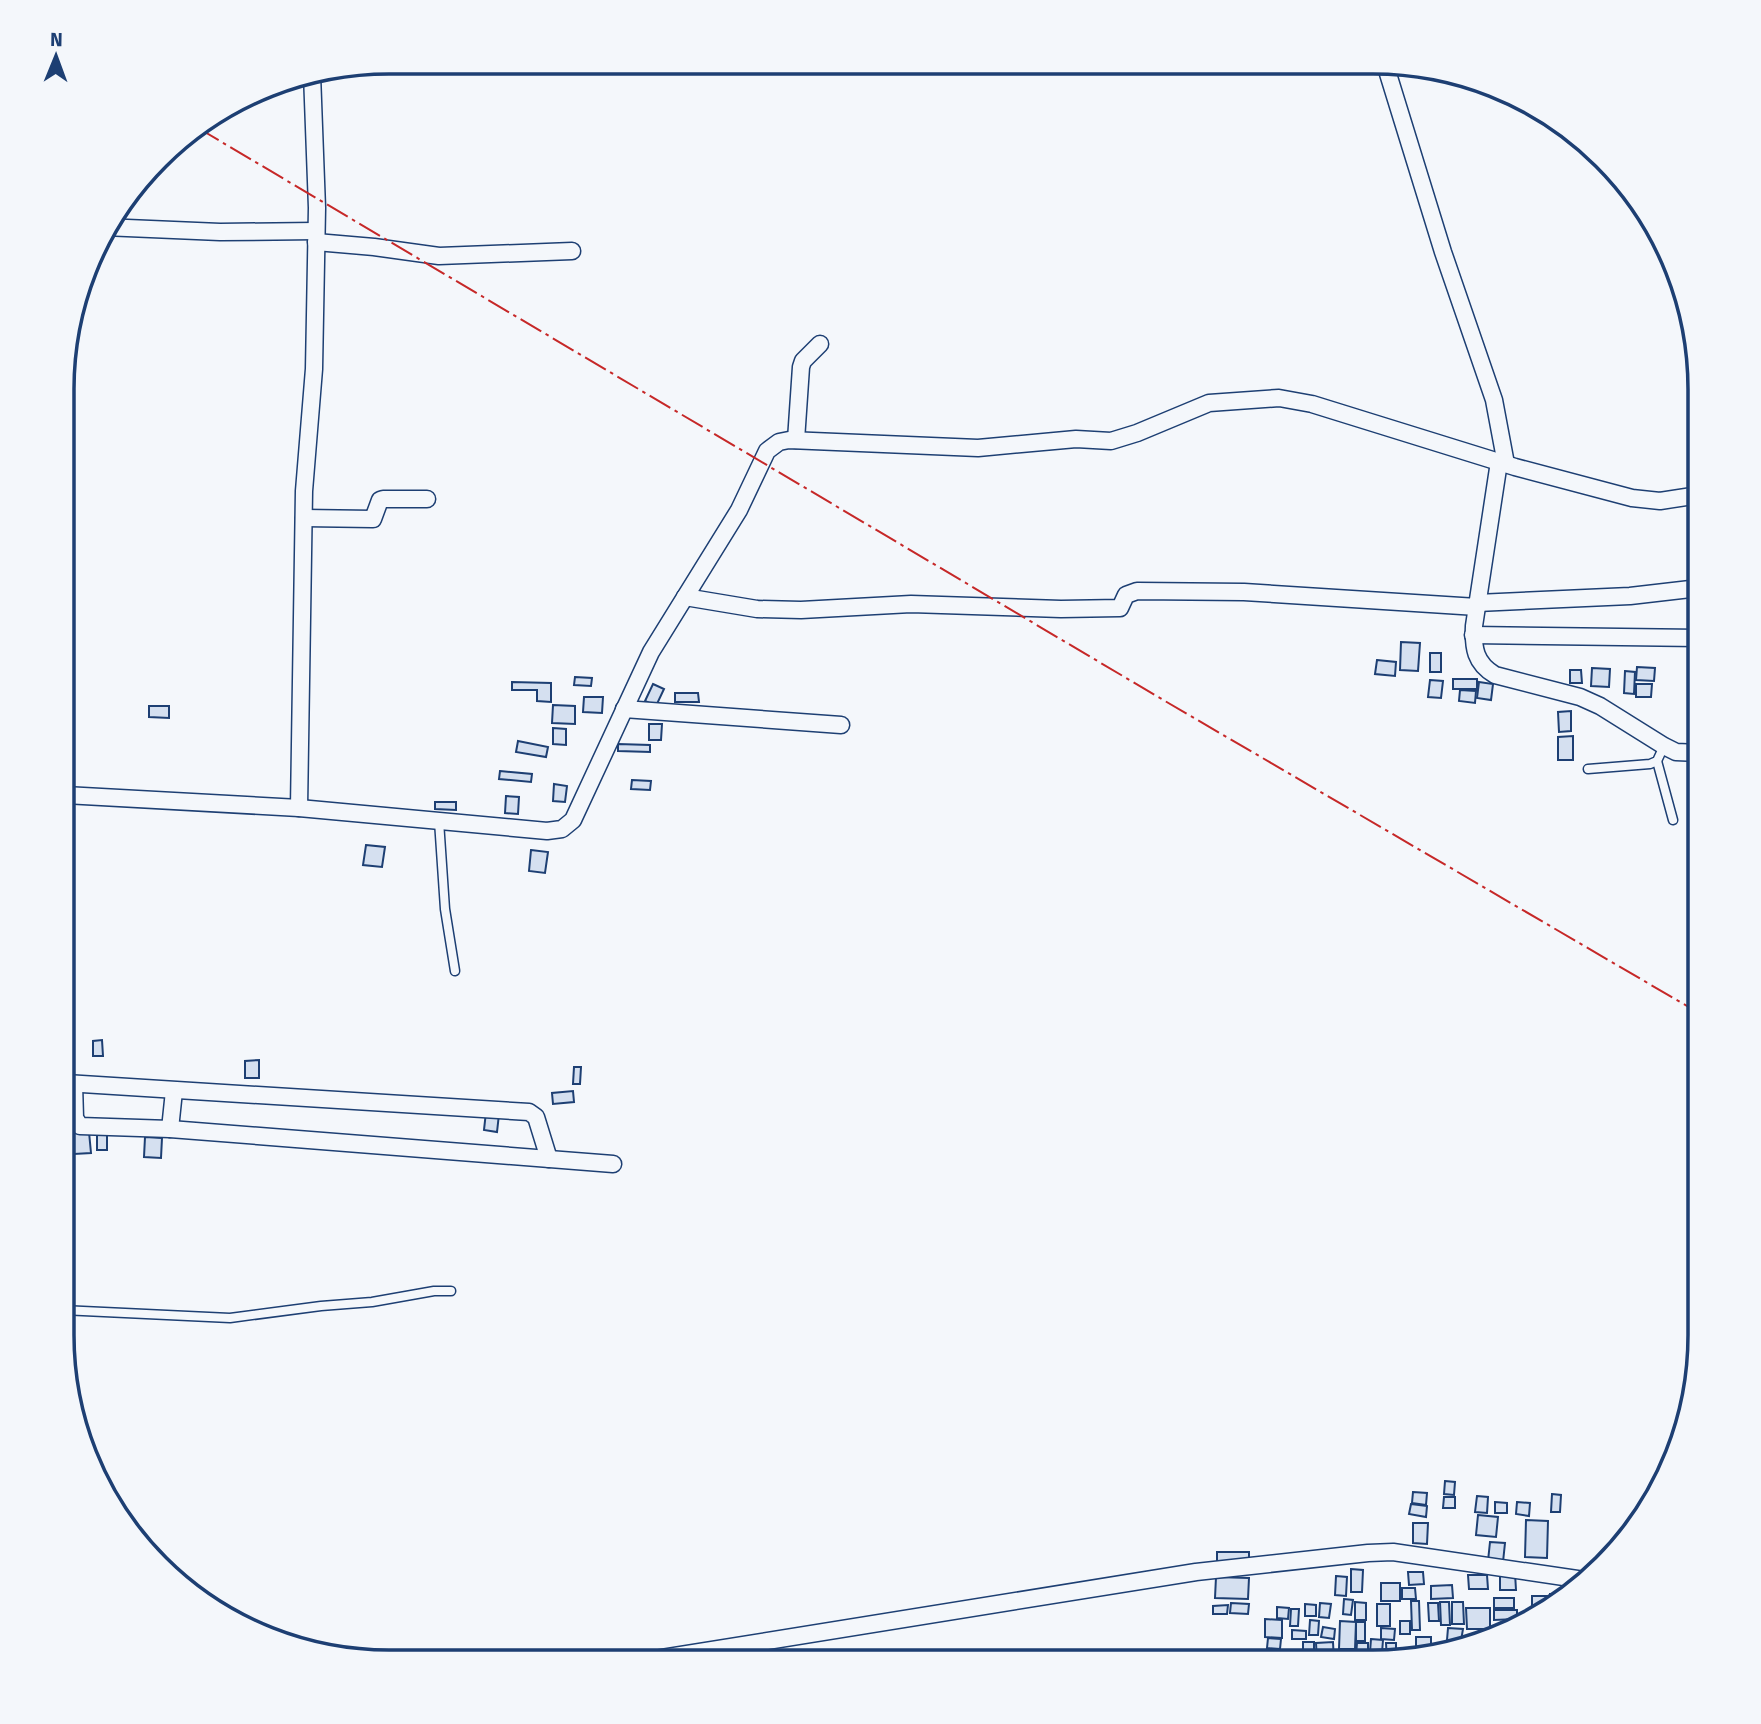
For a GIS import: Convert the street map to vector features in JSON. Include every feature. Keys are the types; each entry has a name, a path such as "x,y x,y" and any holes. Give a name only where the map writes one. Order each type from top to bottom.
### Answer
{"street":[{"path":"1388,74 1443,252 1494,400 1502,463 1477,605 1473,635 1476,658 1485,669 1495,675 1580,697 1600,706 1661,754 1688,753"},
{"path":"299,808 304,518 314,369 316,236 312,83"},
{"path":"118,228 316,236 439,256 572,251"},
{"path":"796,440 801,367 803,361 820,344"},
{"path":"74,796 299,808 547,831 562,829 573,820 651,652 739,510 767,451 779,442 796,440 978,448 1050,441 1111,441 1209,403 1279,398 1312,404 1502,463 1633,498 1660,501 1688,497"},
{"path":"304,518 373,519 380,500 427,499"},
{"path":"685,597 757,608 801,610 911,604 1062,609 1120,608 1126,595 1137,591 1244,592 1477,605 1688,590"},
{"path":"1473,635 1688,638"},
{"path":"624,709 841,725"},
{"path":"74,1084 529,1112 536,1117 549,1159"},
{"path":"170,1129 173,1091"},
{"path":"74,1112 80,1126 170,1129 613,1164"},
{"path":"712,1650 1196,1572 1368,1553 1393,1552 1572,1578"}],"lane":[{"path":"1588,769 1621,768 1661,754 1673,820"},
{"path":"439,821 445,909 455,971"},
{"path":"74,1311 230,1318 372,1302 416,1293 451,1291"}],"building":[{"path":"1401,642 1420,643 1418,671 1400,670"},
{"path":"1430,653 1441,653 1441,672 1430,672"},
{"path":"1377,660 1396,662 1395,676 1375,674"},
{"path":"1637,667 1655,668 1654,681 1636,680"},
{"path":"1592,668 1610,669 1609,687 1591,686"},
{"path":"1570,670 1581,670 1582,683 1570,683"},
{"path":"1625,671 1635,672 1634,694 1624,693"},
{"path":"575,677 592,678 591,686 574,685"},
{"path":"1453,679 1477,679 1477,689 1453,689"},
{"path":"1430,680 1443,681 1441,698 1428,697"},
{"path":"512,682 551,683 551,702 537,701 537,690 512,690"},
{"path":"1479,682 1493,684 1491,700 1477,698"},
{"path":"653,684 664,689 656,706 645,701"},
{"path":"1636,684 1652,684 1651,697 1636,697"},
{"path":"1460,690 1476,691 1475,703 1459,701"},
{"path":"675,693 698,693 699,702 675,702"},
{"path":"584,697 603,697 602,713 583,712"},
{"path":"553,705 575,706 575,724 552,723"},
{"path":"149,706 169,706 169,718 149,717"},
{"path":"1571,711 1571,731 1559,732 1558,712"},
{"path":"649,724 662,724 661,740 649,740"},
{"path":"553,728 566,729 566,745 553,744"},
{"path":"1573,736 1573,760 1558,760 1558,737"},
{"path":"518,741 548,747 546,757 516,752"},
{"path":"618,744 650,745 650,752 618,751"},
{"path":"500,771 532,774 531,782 499,779"},
{"path":"632,780 651,781 650,790 631,789"},
{"path":"554,784 567,786 565,802 553,801"},
{"path":"506,796 519,797 518,814 505,813"},
{"path":"435,802 456,802 456,810 435,809"},
{"path":"366,845 385,847 382,867 363,865"},
{"path":"531,850 548,852 545,873 529,871"},
{"path":"102,1040 103,1056 93,1056 93,1041"},
{"path":"259,1060 259,1078 245,1078 245,1061"},
{"path":"574,1067 581,1067 580,1084 573,1084"},
{"path":"573,1091 574,1102 553,1104 552,1093"},
{"path":"486,1112 499,1114 497,1132 484,1130"},
{"path":"97,1130 107,1131 107,1150 97,1150"},
{"path":"89,1132 91,1153 74,1154 74,1133"},
{"path":"145,1137 162,1138 161,1158 144,1157"},
{"path":"1445,1481 1455,1482 1454,1495 1444,1494"},
{"path":"1413,1492 1427,1493 1426,1505 1412,1503"},
{"path":"1552,1494 1561,1495 1560,1512 1551,1512"},
{"path":"1477,1496 1488,1497 1487,1513 1475,1512"},
{"path":"1444,1497 1455,1497 1455,1508 1443,1508"},
{"path":"1495,1502 1507,1503 1507,1513 1495,1513"},
{"path":"1517,1502 1530,1503 1529,1516 1516,1514"},
{"path":"1411,1504 1427,1506 1426,1517 1409,1514"},
{"path":"1478,1515 1498,1517 1496,1537 1476,1535"},
{"path":"1526,1520 1548,1521 1547,1558 1525,1557"},
{"path":"1413,1523 1428,1523 1427,1544 1413,1543"},
{"path":"1490,1542 1505,1543 1503,1562 1488,1561"},
{"path":"1217,1552 1249,1552 1249,1561 1217,1562"},
{"path":"1351,1569 1363,1570 1362,1592 1351,1592"},
{"path":"1408,1572 1423,1572 1424,1584 1409,1585"},
{"path":"1500,1573 1515,1573 1516,1590 1500,1590"},
{"path":"1468,1575 1487,1575 1488,1589 1469,1589"},
{"path":"1336,1576 1347,1577 1346,1596 1335,1595"},
{"path":"1216,1577 1249,1578 1248,1599 1215,1598"},
{"path":"1381,1583 1400,1583 1400,1601 1381,1601"},
{"path":"1452,1585 1453,1598 1431,1599 1431,1586"},
{"path":"1402,1588 1415,1588 1416,1599 1402,1599"},
{"path":"1532,1596 1548,1596 1547,1597 1532,1607"},
{"path":"1494,1598 1514,1598 1514,1608 1494,1608"},
{"path":"1344,1599 1353,1600 1351,1615 1343,1614"},
{"path":"1411,1601 1419,1601 1420,1630 1412,1630"},
{"path":"1355,1602 1366,1603 1366,1620 1355,1620"},
{"path":"1440,1602 1449,1602 1450,1625 1441,1625"},
{"path":"1452,1602 1463,1602 1464,1624 1452,1624"},
{"path":"1231,1603 1249,1604 1248,1614 1230,1613"},
{"path":"1320,1603 1331,1604 1329,1618 1319,1617"},
{"path":"1428,1603 1438,1603 1439,1621 1429,1621"},
{"path":"1305,1604 1316,1605 1316,1616 1305,1616"},
{"path":"1377,1604 1390,1604 1390,1626 1377,1626"},
{"path":"1228,1605 1227,1614 1213,1614 1213,1606"},
{"path":"1277,1607 1289,1608 1288,1619 1277,1618"},
{"path":"1466,1608 1490,1608 1490,1627 1467,1629"},
{"path":"1291,1609 1299,1609 1298,1626 1290,1626"},
{"path":"1494,1610 1517,1610 1517,1615 1512,1618 1494,1620"},
{"path":"1265,1619 1282,1620 1282,1638 1265,1637"},
{"path":"1310,1620 1319,1621 1318,1635 1309,1635"},
{"path":"1340,1621 1356,1622 1355,1649 1339,1649"},
{"path":"1400,1621 1410,1621 1410,1634 1400,1634"},
{"path":"1356,1622 1365,1622 1365,1641 1356,1641"},
{"path":"1323,1627 1335,1629 1334,1639 1321,1637"},
{"path":"1381,1628 1395,1629 1394,1640 1381,1639"},
{"path":"1448,1628 1463,1629 1462,1638 1447,1640"},
{"path":"1292,1630 1306,1631 1306,1639 1292,1639"},
{"path":"1416,1637 1431,1637 1431,1645 1416,1647"},
{"path":"1268,1638 1281,1639 1280,1649 1267,1648"},
{"path":"1371,1639 1383,1640 1382,1650 1370,1650"},
{"path":"1303,1642 1314,1642 1314,1650 1303,1650"},
{"path":"1333,1642 1333,1650 1316,1650 1316,1643"},
{"path":"1357,1643 1368,1643 1368,1650 1356,1650"},
{"path":"1386,1643 1396,1643 1396,1650 1386,1650"}],"power":[{"path":"206,133 1165,701 1688,1007"}]}
